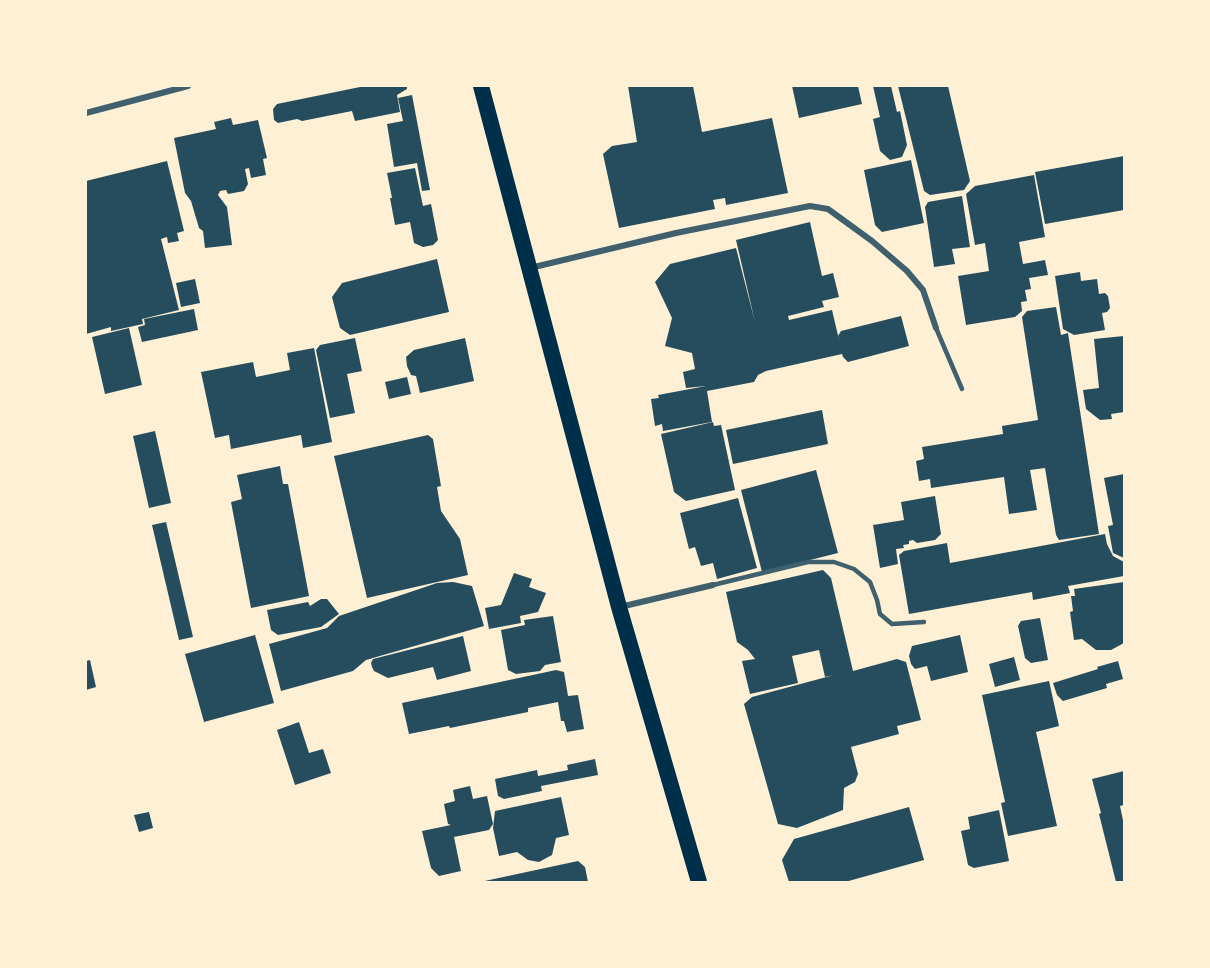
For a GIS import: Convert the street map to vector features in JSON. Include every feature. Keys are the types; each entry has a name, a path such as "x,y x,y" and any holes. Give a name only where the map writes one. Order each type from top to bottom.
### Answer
{"highway":[{"path":"481,86 619,607 699,882"}],"street":[{"path":"86,112 188,86"},
{"path":"530,268 676,233 810,206 828,209 873,241 907,271 923,290 936,328"},
{"path":"619,607 714,585"}],"lane":[{"path":"936,328 962,389"},
{"path":"714,585 808,562 834,562 854,568 870,582 880,614 892,624 924,622"}],"building":[{"path":"365,86 407,86 407,89 397,95 400,112 355,121 352,111 302,121 297,119 278,123 274,120 273,109 277,104"},
{"path":"628,86 693,86 702,132 772,118 788,193 726,205 725,198 713,200 715,209 619,228 603,154 612,146 637,142"},
{"path":"792,86 858,86 862,104 799,118"},
{"path":"873,86 891,86 897,112 900,111 907,145 902,157 890,160 880,151 873,119 880,117"},
{"path":"898,86 948,86 970,181 964,190 930,195 924,191"},
{"path":"412,95 430,190 422,191 417,163 394,167 387,124 403,121 398,98"},
{"path":"231,118 233,125 258,120 267,158 263,159 266,175 251,178 249,168 245,169 248,184 244,191 228,194 226,190 220,191 218,195 227,207 232,245 205,248 203,231 199,228 191,201 185,193 174,138 216,129 214,122"},
{"path":"1124,156 1124,210 1045,224 1035,172"},
{"path":"911,160 924,223 882,232 875,225 864,170"},
{"path":"167,161 184,231 177,233 179,241 168,243 167,237 161,239 179,310 142,319 143,324 111,331 111,327 86,334 86,181"},
{"path":"415,168 423,206 431,204 438,240 433,245 423,247 414,243 410,222 395,225 387,173"},
{"path":"1034,175 1045,237 1019,242 1023,264 1045,260 1048,275 1029,278 1031,289 1025,290 1027,301 1021,302 1022,311 1015,317 966,325 958,276 989,271 985,243 975,245 966,194 975,186"},
{"path":"962,196 970,247 952,249 955,264 934,267 925,207 928,202"},
{"path":"810,222 822,276 833,273 839,297 822,301 824,307 788,316 789,320 832,310 838,336 841,331 901,316 909,346 848,362 842,354 766,371 758,375 754,382 707,391 712,422 663,431 662,424 655,426 651,399 659,398 658,395 706,386 686,388 683,372 695,369 692,353 665,346 672,318 655,282 670,264 736,248 755,322 736,240"},
{"path":"437,259 449,312 350,335 340,328 332,297 342,283"},
{"path":"1080,272 1081,281 1097,279 1099,294 1105,293 1108,296 1110,308 1107,312 1102,313 1105,330 1074,335 1063,329 1055,276"},
{"path":"195,279 200,303 181,307 176,283"},
{"path":"1056,307 1061,335 1068,333 1099,534 1059,540 1056,535 1045,468 1030,470 1037,510 1009,514 1004,477 931,488 930,479 919,481 916,461 924,459 922,447 1003,434 1002,426 1038,420 1022,317 1027,311"},
{"path":"194,309 198,330 142,342 138,327 145,325 144,319"},
{"path":"129,328 142,385 105,394 92,337"},
{"path":"1124,336 1124,412 1111,414 1112,419 1100,420 1086,409 1083,390 1099,388 1094,339"},
{"path":"355,338 362,371 347,374 355,413 330,418 316,350 320,345"},
{"path":"465,338 474,381 420,393 416,376 411,375 406,357 414,350"},
{"path":"314,348 332,442 303,448 301,435 231,449 229,435 215,438 201,372 253,362 256,377 290,370 287,353"},
{"path":"407,377 411,394 389,399 385,382"},
{"path":"822,410 828,444 733,464 726,430"},
{"path":"713,422 714,426 721,425 735,490 686,501 674,492 661,434"},
{"path":"155,431 171,503 149,508 133,436"},
{"path":"428,435 433,439 441,486 437,487 441,511 460,539 468,575 367,598 334,456"},
{"path":"280,466 283,484 288,484 309,596 251,608 231,502 242,499 237,475"},
{"path":"816,470 838,553 762,572 741,490"},
{"path":"1124,474 1124,558 1113,553 1108,526 1113,525 1104,478"},
{"path":"935,496 941,534 935,540 917,543 913,540 909,541 909,544 903,545 904,548 896,549 898,564 880,568 873,525 904,520 901,502"},
{"path":"738,498 757,568 717,579 713,563 701,566 695,547 689,549 680,513"},
{"path":"166,522 193,637 179,640 152,525"},
{"path":"1105,534 1113,556 1124,562 1124,576 1068,586 1070,593 1033,600 1032,592 909,614 899,555 904,551 947,543 950,563"},
{"path":"823,570 831,578 853,671 897,659 906,662 921,720 897,726 899,734 851,747 858,774 855,782 844,788 843,810 797,828 778,824 744,704 752,697 834,675 825,677 819,650 792,656 798,683 750,694 742,661 755,659 737,642 726,592"},
{"path":"514,573 532,579 529,587 546,593 538,612 520,616 521,623 489,629 485,608 501,605"},
{"path":"453,582 472,586 484,626 366,660 353,671 281,691 269,644 327,628 339,616 437,583"},
{"path":"1124,582 1124,643 1111,650 1096,650 1082,639 1074,640 1070,612 1073,611 1071,596 1075,596 1074,589"},
{"path":"321,599 327,599 339,614 321,627 278,635 271,630 267,610 308,602 310,606"},
{"path":"553,616 561,662 545,665 540,671 516,674 508,670 501,630 525,625 524,620"},
{"path":"1040,618 1048,660 1031,663 1025,658 1018,626 1021,621"},
{"path":"255,635 274,703 204,722 185,654"},
{"path":"960,635 968,672 931,681 927,666 915,669 911,664 909,656 912,646"},
{"path":"463,636 471,671 437,680 433,667 388,678 374,671 372,667 373,659"},
{"path":"1014,657 1020,680 995,687 989,664"},
{"path":"90,660 96,687 86,690 86,661"},
{"path":"1118,661 1123,679 1106,684 1107,688 1063,701 1057,695 1053,683"},
{"path":"556,670 564,672 568,696 578,695 584,729 567,732 564,721 561,721 558,702 528,708 528,712 409,734 402,703"},
{"path":"1049,681 1059,726 1036,732 1057,826 1008,836 1001,803 1005,802 982,695"},
{"path":"299,722 309,753 323,749 331,773 295,785 277,730"},
{"path":"595,759 598,775 541,786 542,791 504,799 498,796 495,779 537,770 538,776 568,770 567,765"},
{"path":"1124,771 1124,805 1120,806 1124,825 1124,882 1116,882 1092,779"},
{"path":"470,786 473,799 487,796 493,824 489,830 454,837 461,871 439,876 431,868 422,831 451,825 448,824 444,804 455,801 453,790"},
{"path":"561,797 569,835 556,838 552,855 539,862 528,860 517,852 499,856 493,828 495,811"},
{"path":"909,807 924,860 845,882 789,882 782,860 794,839"},
{"path":"999,810 1009,861 974,868 968,865 961,831 970,829 968,817"},
{"path":"149,812 153,828 139,832 134,815"},
{"path":"578,861 585,867 588,882 480,882"}]}
